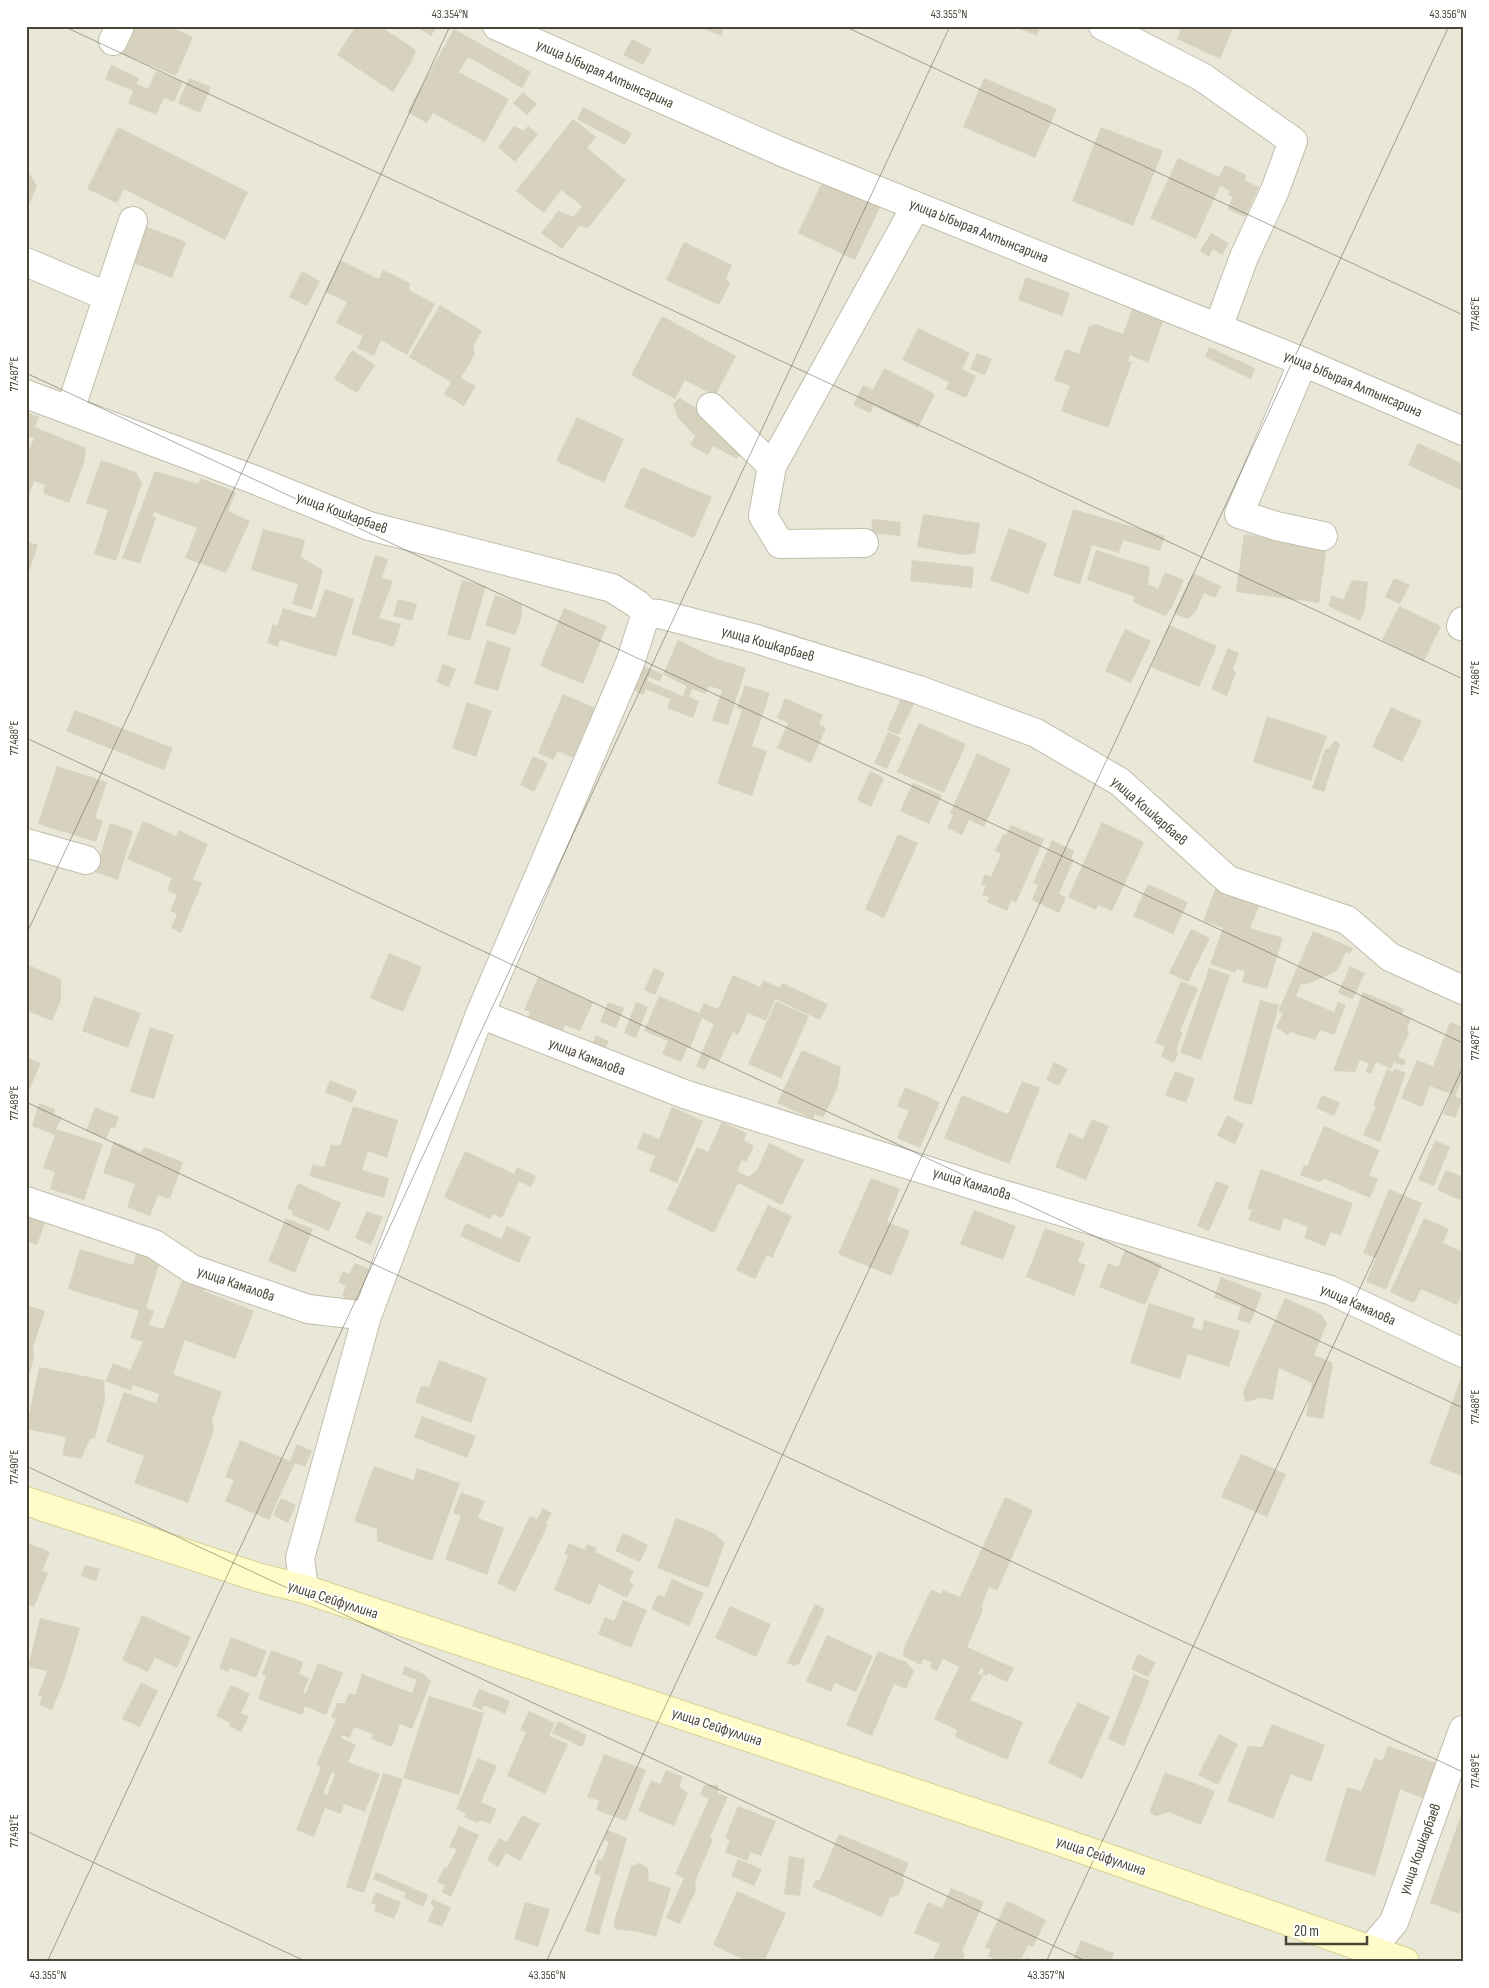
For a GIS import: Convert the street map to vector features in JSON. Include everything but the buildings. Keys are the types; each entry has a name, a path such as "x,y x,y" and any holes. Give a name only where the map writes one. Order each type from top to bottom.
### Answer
{"street":[{"name":"улица Ыбырая Алтынсарина","path":"497,26 782,152 1303,362 1463,431"},
{"path":"1103,26 1202,77 1293,141 1276,190 1244,257 1218,328"},
{"path":"864,543 780,544 763,516 772,466 916,206"},
{"path":"70,410 106,296 133,221"},
{"path":"26,262 106,296"},
{"path":"1303,362 1238,514 1276,526 1323,536"},
{"name":"улица Кошкарбаев","path":"26,394 255,480 369,526 612,588 637,604 646,613 659,614 754,638 920,690 1036,733 1120,782 1228,880 1347,920 1390,957 1463,990"},
{"path":"711,408 772,466"},
{"path":"304,1589 300,1558 367,1316 480,1014 630,663 646,613"},
{"path":"26,843 86,860"},
{"name":"улица Камалова","path":"480,1014 684,1094 1004,1194 1330,1290 1463,1353"},
{"name":"улица Камалова","path":"26,1201 154,1244 192,1269 299,1306 367,1316"},
{"name":"улица Сейфуллина","path":"26,1501 257,1577 304,1589 1053,1839 1368,1956 1405,1962"},
{"name":"улица Кошкарбаев","path":"1368,1956 1394,1922 1463,1730"}],"shaded area":[{"path":"26,26 1463,26 1463,1962 26,1962"}]}
